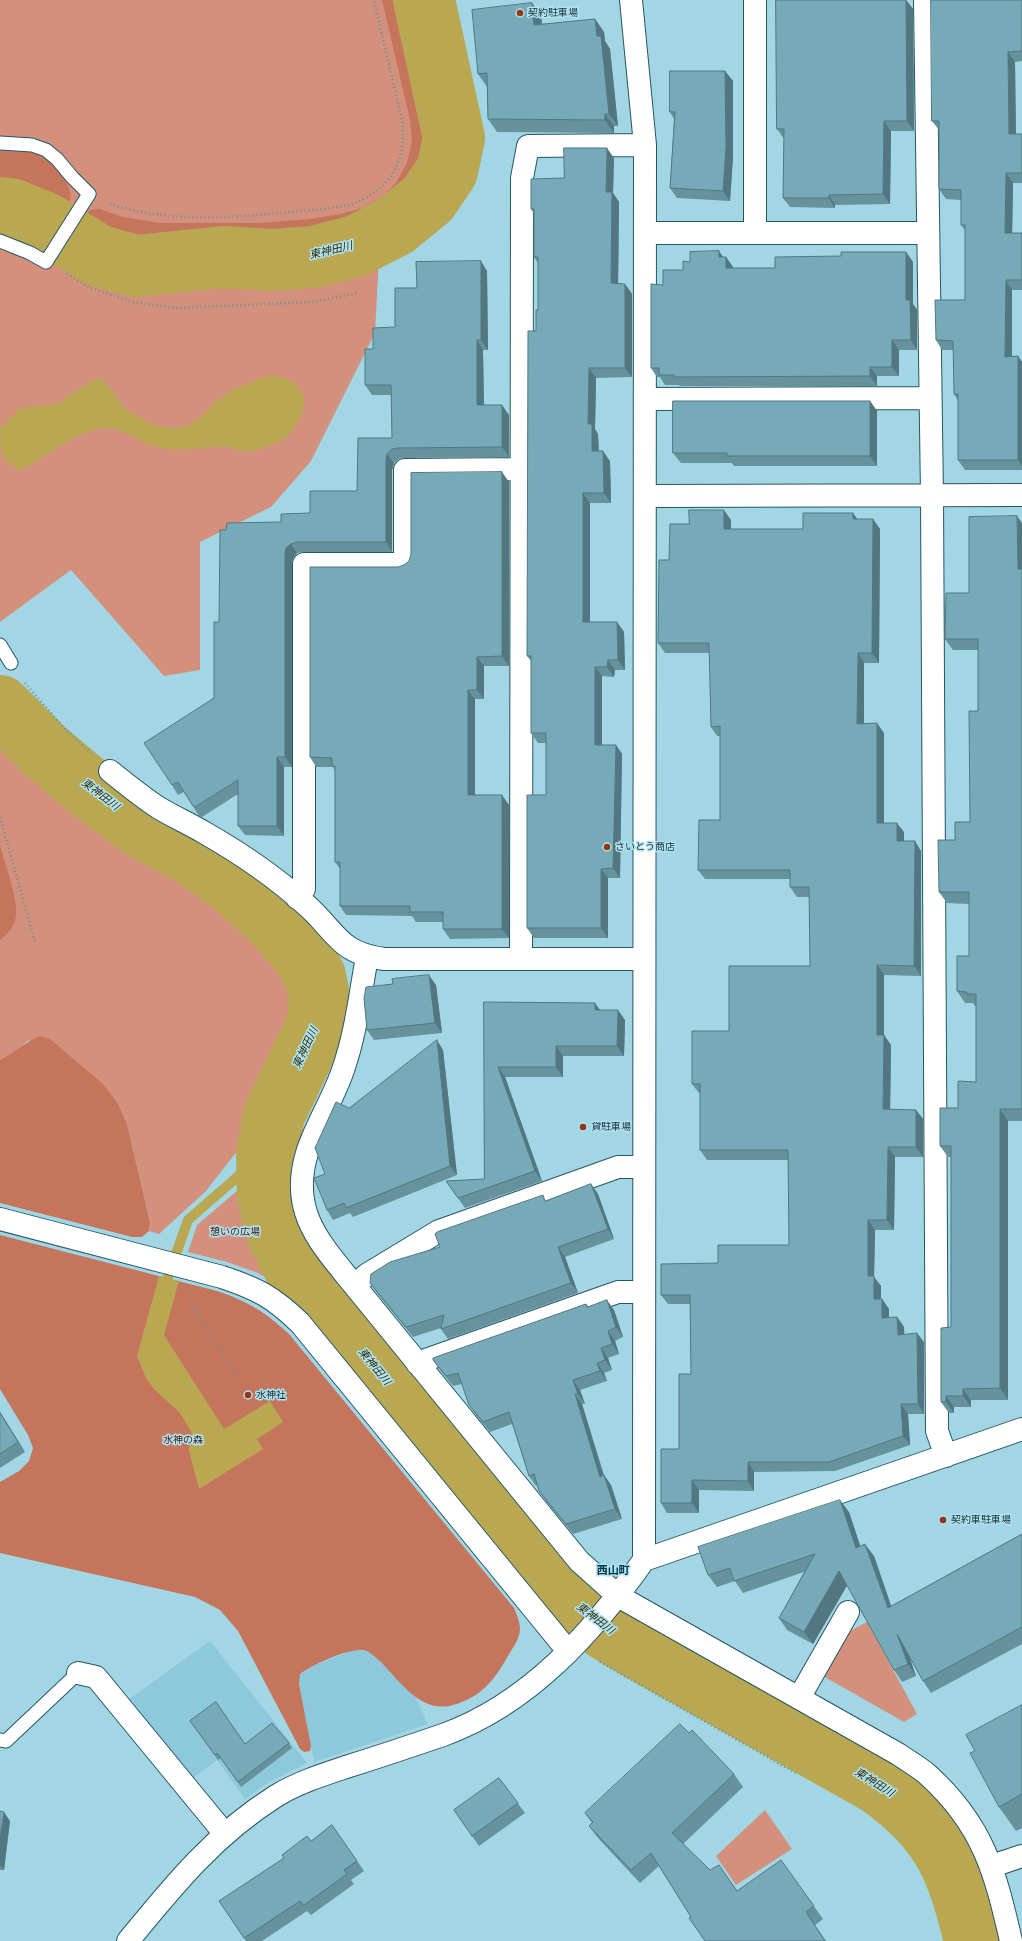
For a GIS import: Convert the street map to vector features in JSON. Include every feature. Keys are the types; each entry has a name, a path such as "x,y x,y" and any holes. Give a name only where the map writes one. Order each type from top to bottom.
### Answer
{"street":[{"path":"631,0 645,145 644,1560"},
{"path":"755,0 755,233"},
{"path":"924,0 932,496 937,1431 946,1456"},
{"path":"521,959 522,178 528,146 645,145"},
{"path":"645,233 928,233"},
{"path":"645,399 930,398"},
{"path":"297,898 304,889 304,564 405,564 405,470 522,469"},
{"path":"645,496 1022,495"},
{"path":"110,771 160,808 204,832 250,861 318,916 337,939 351,950 367,957 384,959 644,958"},
{"path":"367,957 357,1019 347,1058 343,1071 308,1150 302,1175 302,1201 310,1226 323,1248 579,1561 616,1598 898,1754 927,1774 952,1800 973,1828 992,1866 1012,1941"},
{"path":"354,1286 368,1274 439,1230 618,1167 644,1167"},
{"path":"0,1219 160,1260 251,1286 278,1302 300,1323 568,1651"},
{"path":"417,1363 618,1292 644,1292"},
{"path":"128,1941 187,1870 248,1814 277,1795 308,1780 444,1734 480,1720 512,1700 586,1635 644,1560 1022,1429"},
{"path":"799,1698 848,1612"},
{"path":"78,1673 96,1677 225,1834"},
{"path":"992,1866 1022,1856"}],"lane":[{"path":"0,143 32,145 46,150 58,159 72,177 89,194 48,259 0,241"},
{"path":"0,645 11,663"},
{"path":"0,1740 6,1741 78,1673"}],"path":[{"path":"89,194 95,199 125,209 161,215 210,217 260,215 340,207 359,202 376,192 390,178 400,160 404,141 402,122 374,0"},
{"path":"48,259 91,288 132,302 176,308 312,302 358,293"},
{"path":"11,663 44,707 110,771"},
{"path":"0,817 35,942"},
{"path":"187,1297 236,1376"},
{"path":"606,1666 797,1774"}],"shaded area":[{"path":"267,376 286,379 300,388 304,403 303,412 287,437 276,443 256,450 243,451 223,447 180,450 163,448 148,444 125,432 106,428 94,430 72,439 41,459 19,470 8,463 2,454 0,429 19,409 57,404 93,380 100,378 130,412 147,422 174,428 183,427 192,423 203,415 215,402 233,390"},
{"path":"159,1276 179,1281 164,1335 224,1429 270,1401 283,1422 257,1439 263,1449 199,1489 189,1451 192,1433 180,1413 154,1389 146,1378 137,1356"},
{"path":"210,1641 307,1763 269,1782 245,1799 217,1760 193,1778 128,1700"},
{"path":"363,1650 374,1655 415,1696 428,1724 314,1762 299,1684 300,1674 308,1668 350,1651"}],"green space":[{"path":"0,0 408,0 438,138 433,165 417,189 386,213 351,231 312,242 272,245 223,242 138,250 105,241 53,209 14,193 0,192"},
{"path":"382,0 408,0 438,138 433,165 417,189 386,213 351,231 312,242 272,245 223,242 138,250 105,241 88,230 84,223 84,216 90,210 100,209 123,217 160,223 260,223 309,219 341,214 362,208 381,198 396,183 407,163 412,141 410,120"},
{"path":"0,151 32,153 42,156 54,166 66,182 70,190 71,197 68,204 61,208 50,208 13,193 0,192"},
{"path":"0,223 7,224 38,237 93,270 135,281 224,273 271,276 317,272 379,256 375,333 311,461 271,507 200,542 200,670 164,676 71,570 0,622"},
{"path":"0,728 42,768 102,818 195,876 232,903 283,953 293,967 301,983 304,1002 302,1021 238,1150 206,1191 159,1234 149,1231 150,1222 127,1124 29,1040 12,1054 0,1060"},
{"path":"0,845 14,895 16,914 15,921 11,929 0,940"},
{"path":"40,1036 50,1039 102,1083 117,1102 127,1124 150,1222 149,1231 142,1237 132,1237 0,1203 0,1060 29,1041"},
{"name":"憩いの広場","path":"257,1174 258,1197 268,1239 296,1295 258,1273 227,1262 188,1252 197,1225"},
{"name":"水神の森","path":"0,1235 217,1291 256,1308 272,1319 289,1334 514,1608 519,1622 520,1633 498,1673 492,1680 479,1692 463,1702 442,1707 422,1701 413,1695 382,1663 367,1651 355,1650 339,1655 312,1666 300,1674 299,1684 311,1746 310,1751 304,1752 300,1749 238,1631 220,1610 195,1597 0,1553 0,1482 19,1471 29,1461 33,1448 28,1435 0,1389"},
{"path":"867,1622 917,1714 904,1722 823,1676 848,1632"},
{"path":"765,1810 792,1849 736,1885 716,1856"}],"building":[{"path":"776,0 906,0 907,121 884,121 883,194 829,195 829,198 783,198 784,129 777,129"},
{"path":"931,0 1022,0 1022,51 1008,52 1009,134 1022,134 1022,173 1006,173 1005,233 1022,233 1022,280 1006,280 1005,357 1018,356 1018,460 958,460 958,394 954,394 953,341 936,340 935,300 965,300 965,225 961,225 961,190 939,189 939,121 932,121"},
{"path":"532,3 534,25 595,19 597,36 601,36 609,114 605,114 605,120 488,119 487,73 478,74 472,10"},
{"path":"670,71 725,71 726,147 723,191 670,188 675,112 670,112"},
{"path":"564,148 607,148 606,192 612,192 611,283 625,284 625,368 589,368 588,424 592,424 592,451 603,451 604,493 583,493 583,622 617,622 618,660 608,660 607,667 595,667 595,745 616,745 613,868 601,869 601,928 527,928 527,795 546,795 546,733 531,733 531,656 527,656 528,331 536,331 536,310 538,310 538,257 534,257 534,209 531,209 531,179 564,178"},
{"path":"719,251 719,257 726,257 726,268 775,268 775,257 841,256 841,252 906,252 906,300 910,300 911,340 892,340 892,367 870,367 870,376 674,377 674,375 659,375 659,368 651,368 651,284 663,285 663,270 683,270 683,261 690,262 690,252"},
{"path":"481,261 481,340 477,340 477,405 502,405 502,447 392,449 387,454 386,460 386,542 297,542 286,548 285,757 277,757 277,826 238,826 238,780 195,807 193,806 178,782 172,785 144,743 214,698 214,622 219,622 220,530 226,530 227,523 281,522 281,514 310,513 310,491 357,491 358,438 392,438 391,385 365,385 365,349 373,349 373,328 395,327 395,288 417,288 416,262"},
{"path":"673,401 870,401 870,456 727,456 727,453 673,453"},
{"path":"502,472 502,656 477,657 477,690 468,690 468,795 502,795 502,929 443,929 443,912 410,912 410,906 340,906 340,862 335,862 335,766 332,766 332,758 310,757 310,567 398,567 404,565 409,561 411,554 411,473"},
{"path":"689,510 724,510 724,529 803,529 803,513 853,513 853,519 873,519 872,653 858,653 857,724 877,723 877,823 897,823 897,841 915,841 914,966 877,965 877,1035 884,1035 883,1109 916,1110 916,1147 888,1147 887,1220 868,1220 868,1276 874,1276 874,1299 882,1299 882,1318 897,1317 898,1335 917,1333 918,1404 901,1404 903,1436 829,1462 748,1462 748,1481 692,1480 692,1503 661,1503 661,1449 679,1449 679,1374 691,1374 690,1295 661,1295 661,1264 718,1263 718,1245 789,1245 788,1150 700,1150 700,1084 692,1084 692,1031 729,1031 729,966 810,966 809,887 790,887 790,870 698,870 699,820 720,820 720,726 711,727 709,643 658,643 659,560 669,560 670,524 689,524"},
{"path":"1017,516 1018,569 1022,569 1022,1109 1000,1109 1000,1388 963,1389 963,1396 946,1396 946,1402 941,1402 941,1328 951,1327 951,1146 940,1146 940,1108 958,1108 958,1081 976,1082 976,994 967,994 967,992 957,991 957,956 969,956 969,892 939,892 938,840 955,840 955,822 970,822 969,711 978,711 978,639 945,639 946,593 969,593 969,517"},
{"path":"429,975 435,1023 367,1030 364,998 366,987 393,984 392,979"},
{"path":"484,1002 595,1003 595,1010 618,1010 617,1046 556,1046 556,1067 498,1067 535,1171 458,1198 446,1181 484,1179"},
{"path":"437,1040 450,1166 346,1208 344,1203 327,1210 314,1178 325,1174 315,1148 336,1102 349,1108"},
{"path":"591,1184 608,1229 558,1247 571,1283 441,1329 444,1315 406,1327 370,1283 371,1274 390,1262 440,1247 435,1234 437,1232 543,1195 545,1201"},
{"path":"607,1300 616,1327 608,1331 612,1344 601,1348 605,1360 597,1363 600,1371 573,1380 578,1394 575,1394 600,1477 604,1475 615,1509 566,1524 539,1491 534,1474 529,1476 509,1412 483,1422 469,1405 458,1373 446,1376 433,1358 586,1304 587,1307"},
{"path":"0,1413 18,1442 0,1454"},
{"path":"840,1500 856,1548 865,1544 888,1608 1022,1534 1022,1627 923,1681 897,1634 908,1664 894,1670 839,1571 804,1632 779,1618 815,1554 734,1581 730,1568 708,1575 698,1547"},
{"path":"216,1702 245,1744 272,1723 289,1743 238,1782 217,1753 215,1755 190,1721"},
{"path":"1022,1705 1022,1794 999,1807 970,1753 975,1751 966,1735"},
{"path":"680,1724 689,1733 692,1730 734,1774 672,1833 710,1870 719,1865 737,1891 781,1860 814,1906 806,1912 825,1941 705,1941 689,1918 691,1917 651,1853 631,1870 589,1826 593,1822 585,1813"},
{"path":"499,1778 518,1803 472,1836 454,1810"},
{"path":"0,1811 4,1812 0,1840"},
{"path":"332,1825 357,1861 344,1870 347,1874 304,1905 300,1901 244,1938 219,1901 284,1858 282,1855 307,1836 311,1841"}],"waterway":[{"name":"東神田川","path":"0,208 11,209 45,223 99,256 136,266 223,257 272,260 314,257 356,246 395,226 428,199 447,171 454,138 424,0"},
{"name":"東神田川","path":"0,706 44,750 94,792 146,830 191,854 232,883 270,917 303,954 315,976 320,1001 317,1025 274,1115 267,1155 268,1196 278,1235 296,1271 524,1551 579,1608 605,1629 635,1647 879,1784 901,1801 918,1817 933,1834 954,1870 975,1941"},
{"path":"163,1291 188,1220 267,1151"}],"place":[{"name":"契約駐車場","path":"520,13"},
{"name":"さいとう商店","path":"607,847"},
{"name":"貸駐車場","path":"583,1127"},
{"name":"水神社","path":"248,1395"},
{"name":"契約車駐車場","path":"943,1520"}],"district":[{"name":"西山町","path":"613,1571"}]}
